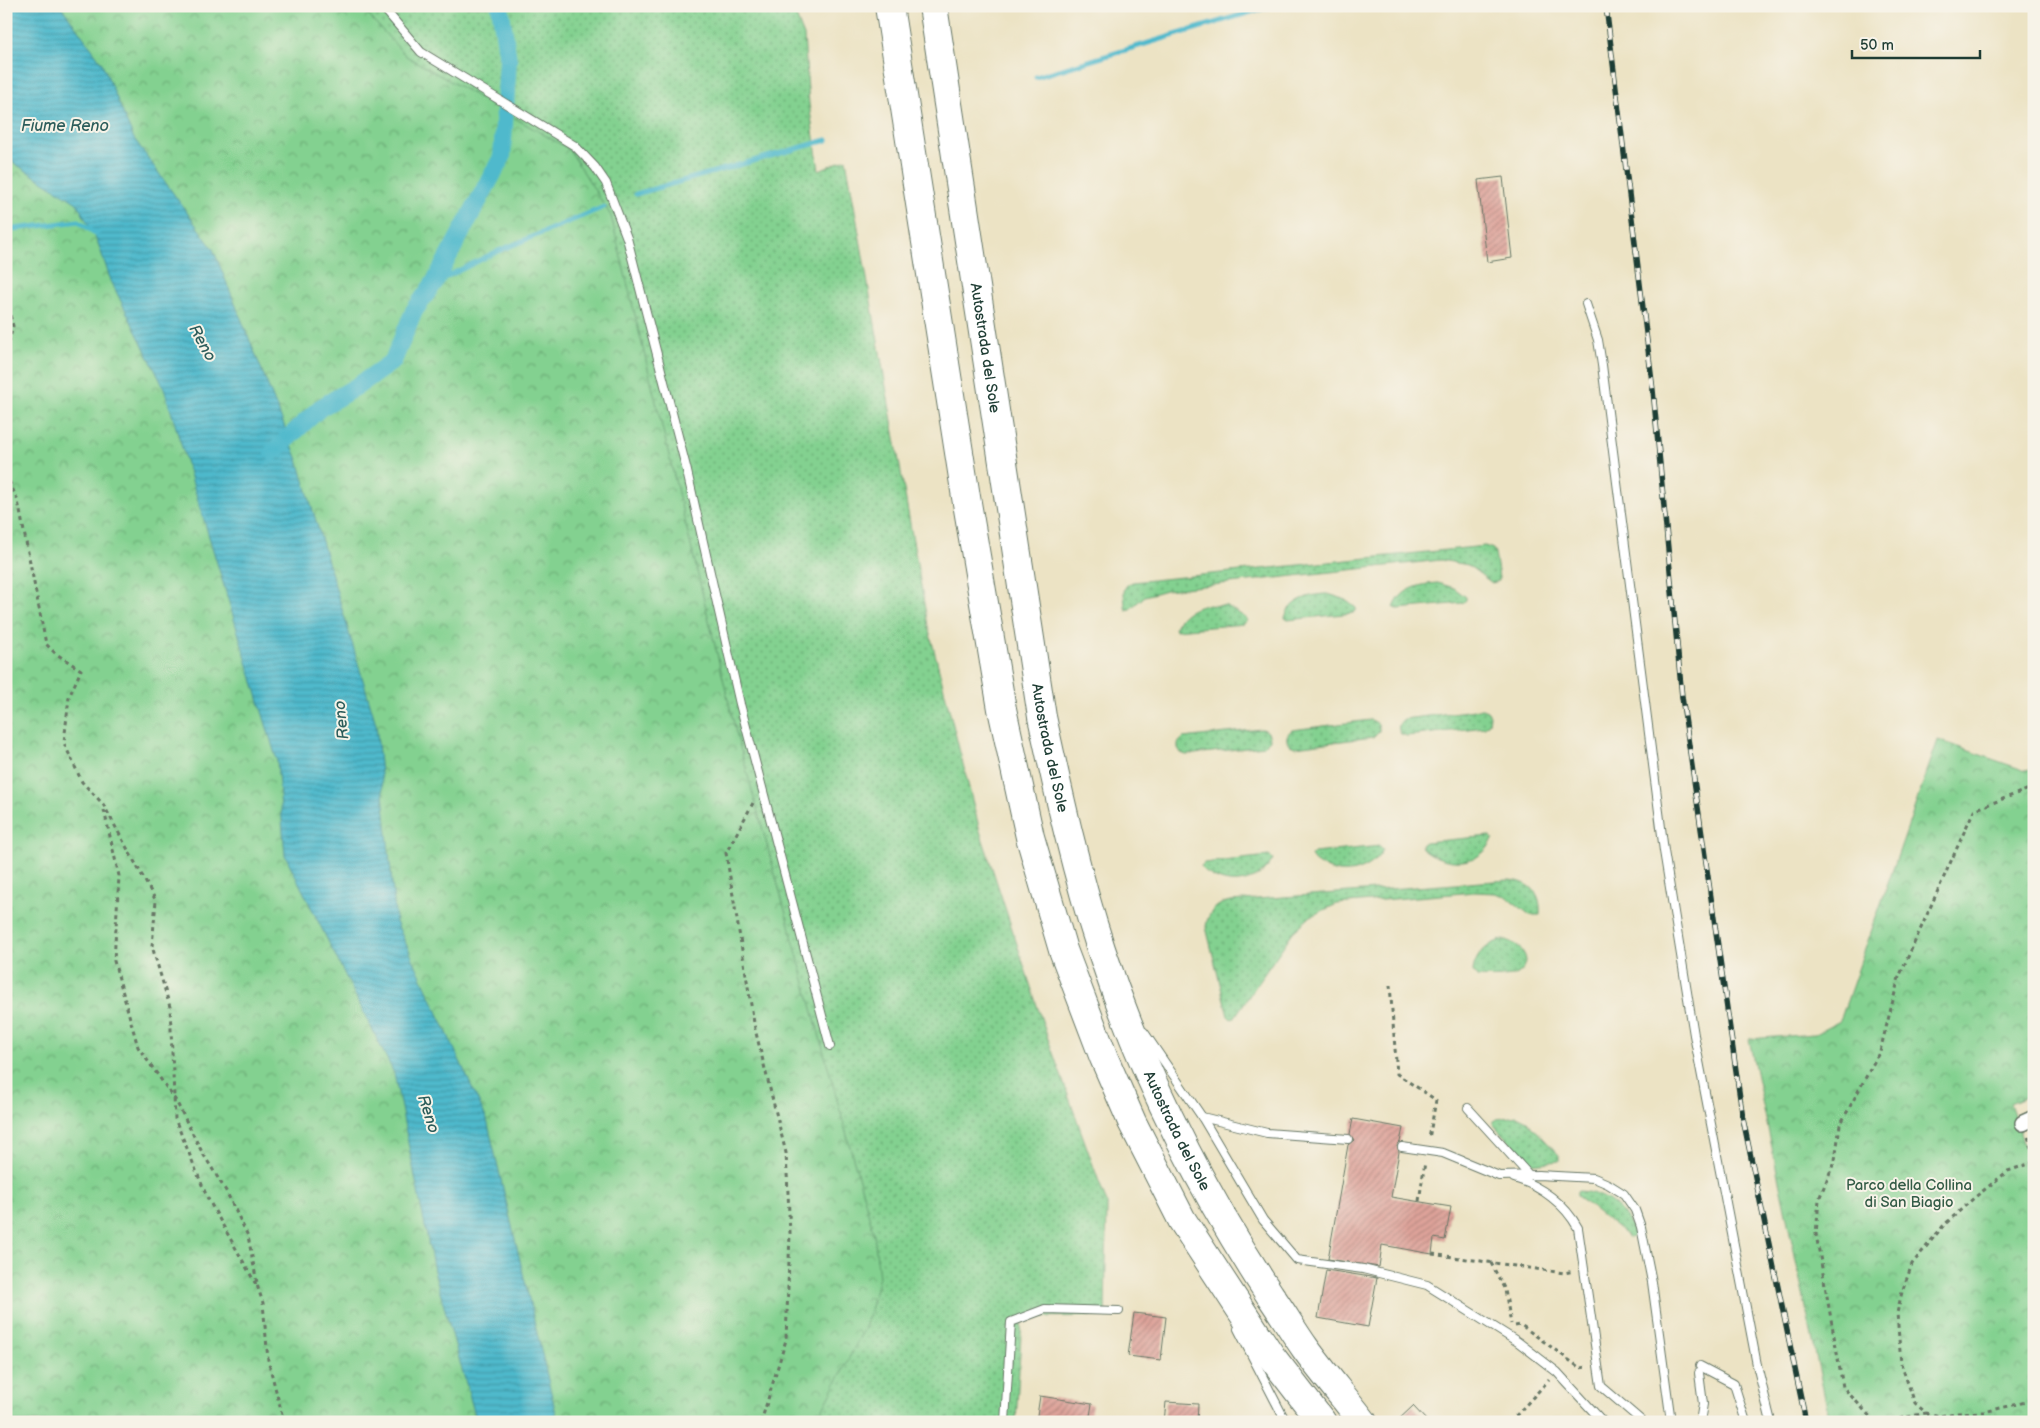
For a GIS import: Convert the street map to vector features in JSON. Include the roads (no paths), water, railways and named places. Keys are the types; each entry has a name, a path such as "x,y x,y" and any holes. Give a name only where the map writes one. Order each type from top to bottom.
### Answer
{"highway":[{"path":"889,6 971,526 1002,709 1030,836 1063,950 1104,1058 1132,1122 1182,1220 1270,1356 1322,1422"},
{"name":"Autostrada del Sole","path":"932,6 1042,716 1066,829 1100,948 1155,1086 1205,1188 1253,1269 1304,1347 1363,1422"}],"lane":[{"path":"382,6 421,52 575,146 595,166 606,183 628,238 686,467 740,704 830,1046"},
{"path":"1586,304 1598,340 1602,365 1664,851 1694,1036 1757,1365 1771,1422"},
{"path":"1115,989 1202,1117 1263,1220 1297,1260 1363,1269 1427,1285 1518,1342 1557,1372 1603,1422"},
{"path":"1468,1108 1529,1176"},
{"path":"1202,1117 1267,1133 1348,1139"},
{"path":"1402,1146 1444,1152 1499,1176 1594,1178 1624,1194 1635,1210 1642,1227 1652,1282 1671,1422"},
{"path":"1507,1176 1527,1182 1551,1196 1572,1217 1578,1228 1597,1365 1602,1386 1644,1422"},
{"path":"1182,1220 1223,1299"},
{"path":"1005,1422 1011,1322 1045,1309 1119,1311"},
{"path":"1236,1325 1286,1422"},
{"path":"1700,1422 1703,1404 1700,1370 1734,1384 1746,1422"}],"water":[{"name":"Fiume Reno","path":"6,6 61,6 102,63 133,137 213,249 298,460 376,724 396,922 487,1120 558,1422 477,1422 434,1271 394,1073 285,855 277,761 164,388 111,281 98,243 77,203 6,158"}],"waterway":[{"path":"273,452 320,408 359,385 393,361 414,311 434,283 502,157 508,60 500,6"},
{"path":"1036,77 1271,6"},
{"path":"636,194 827,140"},
{"path":"434,283 496,252 604,207"},
{"path":"6,230 79,221 96,234"}],"railway":[{"path":"1606,6 1653,390 1682,697 1743,1119 1806,1422"}],"water label":[{"name":"Reno","path":"202,343"},
{"name":"Reno","path":"342,720"},
{"name":"Reno","path":"428,1114"}],"park label":[{"name":"Parco della Collina di San Biagio","path":"1909,1194"}]}
